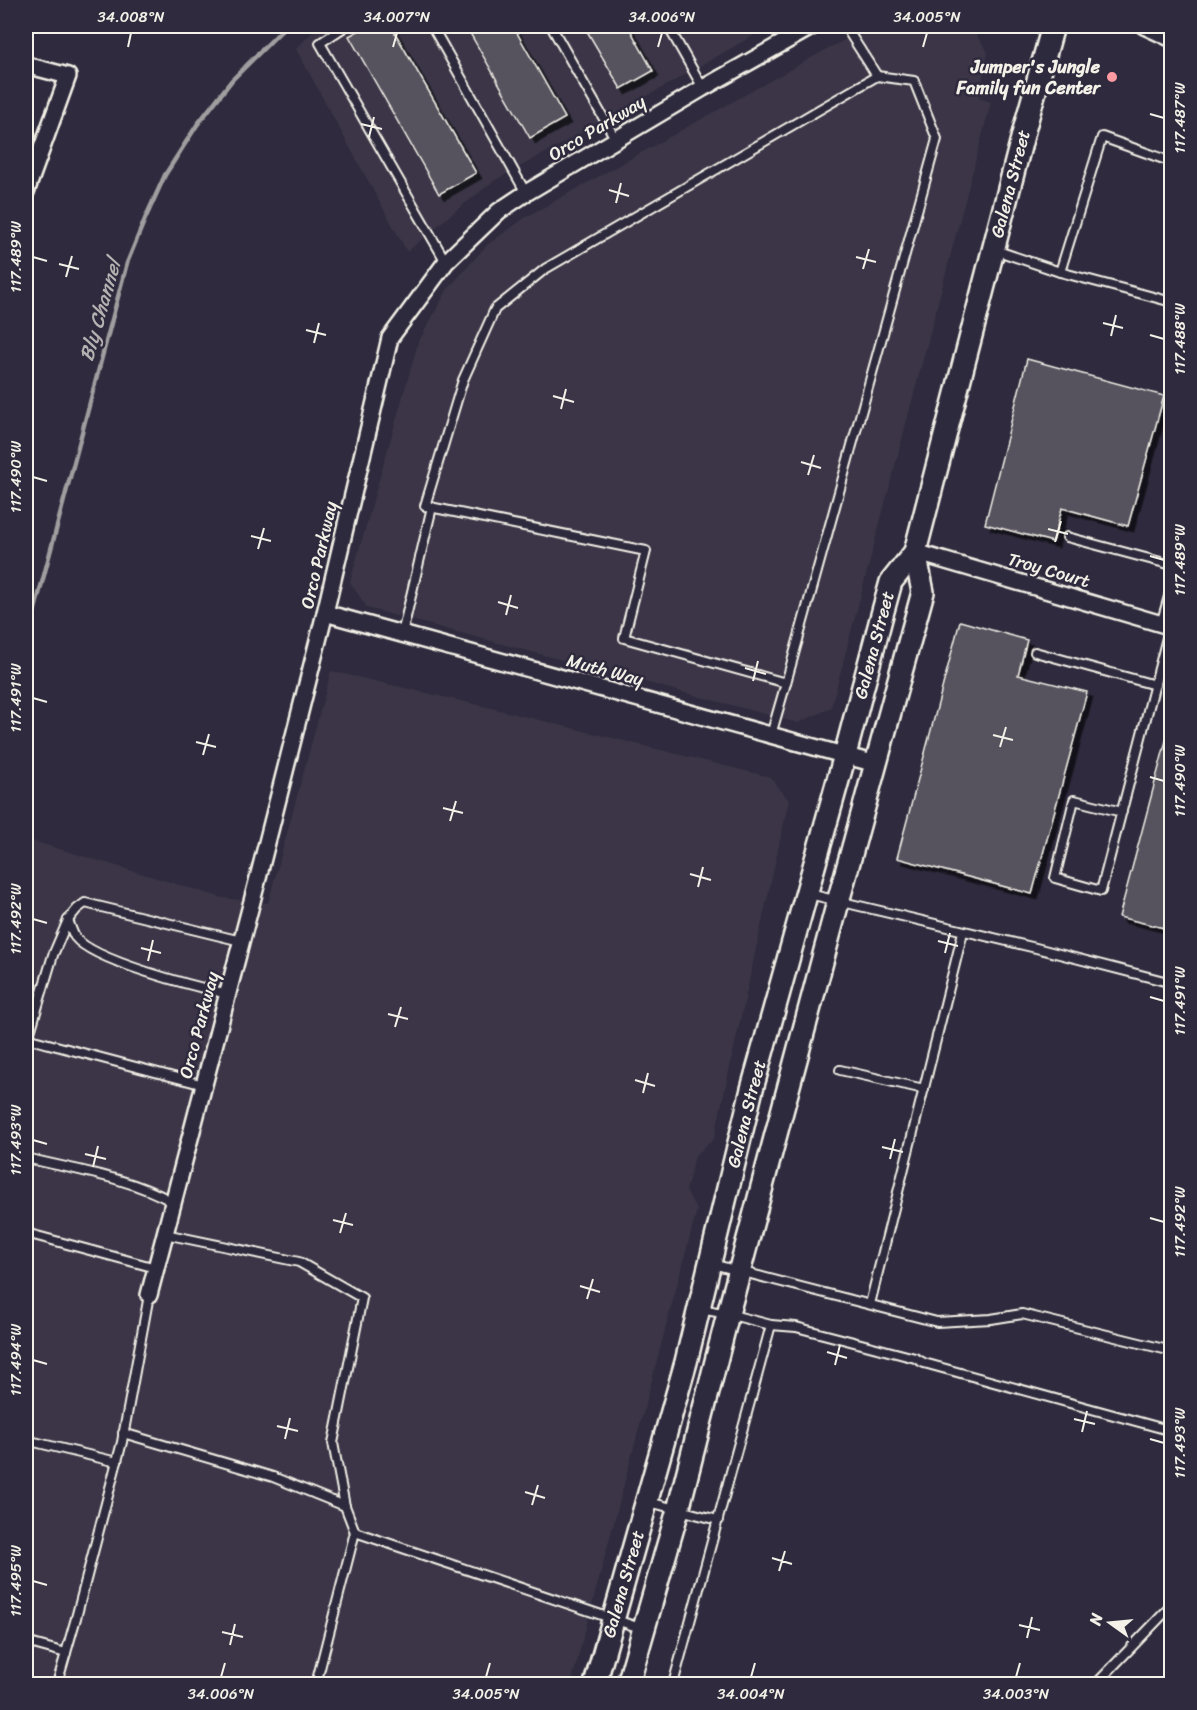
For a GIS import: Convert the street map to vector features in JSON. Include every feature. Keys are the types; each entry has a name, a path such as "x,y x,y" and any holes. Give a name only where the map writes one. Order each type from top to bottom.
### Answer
{"street":[{"name":"Orco Parkway","path":"149,1295 325,613 390,338 446,262 499,211 703,88 790,31 813,26"},
{"name":"Galena Street","path":"595,1684 686,1362 752,1089 891,582 915,552 1053,26"},
{"path":"1144,26 1172,39"},
{"path":"26,65 68,76 26,192"},
{"name":"Galena Street","path":"628,1684 678,1510 728,1314 923,592 915,552"},
{"name":"Troy Court","path":"915,552 1168,626"},
{"name":"Muth Way","path":"325,613 876,764"}],"lane":[{"path":"346,26 320,43 446,262"},
{"path":"432,26 526,193"},
{"path":"551,26 616,140"},
{"path":"668,26 703,88"},
{"path":"846,26 877,76"},
{"path":"771,735 786,683 937,139 914,81 877,76 545,269 495,309 463,380 425,506 646,551 624,638 786,683"},
{"path":"1060,272 1102,137 1172,162"},
{"path":"993,249 1060,272 1172,302"},
{"path":"402,634 432,507"},
{"path":"1067,537 1172,565"},
{"path":"1122,812 1074,800 1055,878 1101,891 1122,812 1155,685 1168,626 1172,586"},
{"path":"1035,652 1155,685"},
{"path":"806,894 1036,948 1172,983"},
{"path":"204,1085 27,1039 53,955 68,920 76,909 85,903 242,941"},
{"path":"68,920 76,938 92,950 175,981 228,994"},
{"path":"870,1304 963,932"},
{"path":"840,1070 924,1089"},
{"path":"26,1158 133,1183 173,1202"},
{"path":"26,1233 156,1268"},
{"path":"165,1234 298,1262 362,1298 333,1443 345,1506 355,1532 316,1684"},
{"path":"710,1263 937,1322 991,1319 1022,1314 1172,1351"},
{"path":"57,1684 117,1462 149,1295"},
{"path":"699,1309 771,1325 796,1328 915,1358 924,1363 1172,1431"},
{"path":"673,1684 771,1325"},
{"path":"123,1433 273,1478 345,1506"},
{"path":"26,1440 117,1462"},
{"path":"646,1502 718,1520"},
{"path":"355,1532 643,1629"},
{"path":"1096,1684 1172,1605"},
{"path":"26,1642 66,1653"}],"shaded area":[{"path":"318,26 770,26 494,181 407,252 296,49"},
{"path":"872,26 971,27 988,52 979,98 991,102 831,708 798,723 367,608 350,582 418,343 447,290 487,245 526,217"},
{"path":"331,671 770,777 789,800 714,1139 695,1156 686,1191 697,1210 571,1684 26,1684 26,839 223,898 268,903"}],"building":[{"path":"367,26 391,26 476,173 439,194 349,36"},
{"path":"466,26 513,26 565,118 530,138"},
{"path":"584,26 628,26 653,71 621,89"},
{"path":"1027,359 1164,396 1128,526 1062,508 1053,542 985,524"},
{"path":"960,621 1027,640 1018,675 1087,692 1032,894 897,858"},
{"path":"1167,737 1172,737 1172,930 1119,917"}],"waterway":[{"name":"Bly Channel","path":"26,643 127,263 145,219 165,175 197,125 232,80 286,26"}],"place":[{"name":"Jumper's Jungle Family fun Center","path":"1112,77"}]}
